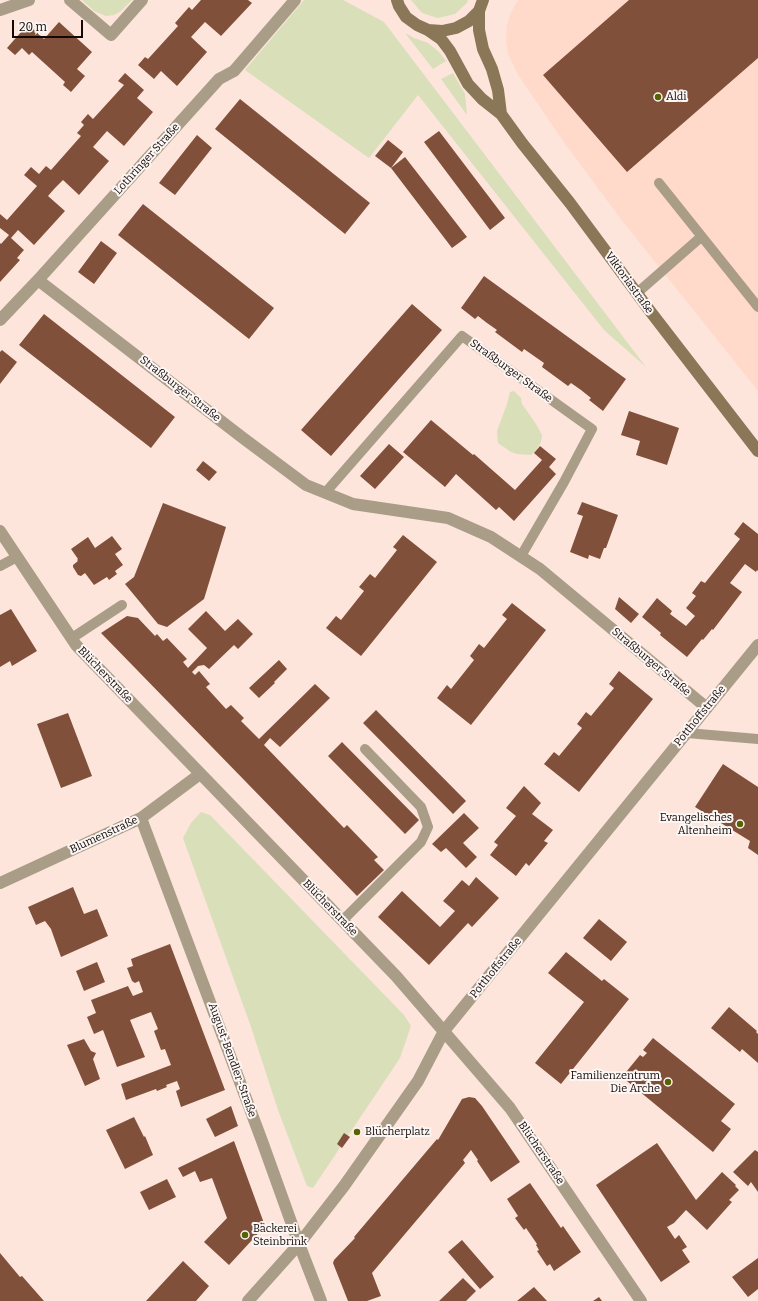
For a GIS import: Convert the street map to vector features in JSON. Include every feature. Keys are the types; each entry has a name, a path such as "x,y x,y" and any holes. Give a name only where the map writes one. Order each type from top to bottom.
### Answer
{"main road":[{"name":"Viktoriastraße","path":"397,0 406,17 441,39 450,51 468,84 482,99 501,114 758,451"},
{"name":"Viktoriastraße","path":"481,6 479,30 483,49 492,70 498,90 501,114"},
{"path":"428,30 442,31 456,28 469,21 481,6"}],"street":[{"path":"0,10 29,0"},
{"path":"70,0 111,35 142,0"},
{"name":"Lothringer Straße","path":"0,320 38,280 219,79 234,71 295,0"},
{"name":"Straßburger Straße","path":"38,280 306,485 353,504 448,518 490,537 540,569 707,708"},
{"name":"Blücherstraße","path":"0,531 76,645 396,976 510,1108 641,1301"},
{"name":"Potthoffstraße","path":"248,1301 299,1244 344,1186 418,1081 444,1031 758,645"},
{"name":"Blumenstraße","path":"0,884 141,818 200,774"},
{"name":"August-Bendler-Straße","path":"141,818 321,1301"}],"lane":[{"path":"659,183 758,307"},
{"path":"637,293 701,237"},
{"name":"Straßburger Straße","path":"325,493 462,336 592,429 564,482 521,556"},
{"path":"0,566 17,557"},
{"path":"72,638 122,605"},
{"path":"687,733 758,739"},
{"path":"343,920 421,842 428,827 422,807 365,749"}],"shaded area":[{"path":"518,0 758,0 758,391 620,218 565,144 518,75 508,54 506,42 507,25 511,12"}],"green space":[{"path":"82,0 132,0 121,11 114,15 106,16 94,11"},
{"path":"304,0 343,0 384,22 646,367 604,330 418,95 369,158 245,70"},
{"path":"411,0 468,0 467,3 455,14 438,18 422,13"},
{"path":"405,33 428,43 439,52 446,61 433,69"},
{"path":"453,73 465,94 467,115 441,79"},
{"path":"514,391 521,398 522,404 542,435 541,442 531,455 511,452 498,443 497,431 510,392"},
{"name":"Blücherplatz","path":"201,812 210,815 404,1015 411,1026 400,1058 313,1188 307,1186 278,1110 251,1027 183,838 191,823"}],"building":[{"path":"201,0 248,0 252,3 221,36 205,22 191,37 207,52 177,86 161,71 154,79 138,65 145,57 148,59 178,26 175,23 189,7 192,10"},
{"path":"629,0 758,0 758,58 627,172 543,75"},
{"path":"59,22 92,52 77,69 85,76 71,92 63,85 65,82 32,52 29,55 22,48 15,55 7,48 28,24 44,39"},
{"path":"125,73 144,90 137,98 153,112 124,146 107,131 93,147 109,161 79,195 63,180 55,188 48,196 65,211 34,245 18,230 11,238 24,250 17,258 20,260 0,282 0,243 1,244 9,235 0,228 0,214 7,220 37,186 24,175 31,167 39,174 46,166 51,170 81,136 77,133 84,125 81,122 88,114 93,119 124,85 118,81"},
{"path":"240,99 370,203 345,234 215,129"},
{"path":"439,131 505,218 490,230 424,142"},
{"path":"197,135 212,148 175,195 159,183"},
{"path":"388,140 403,152 391,168 375,156"},
{"path":"405,157 467,237 452,248 391,168"},
{"path":"143,204 274,308 249,339 118,235"},
{"path":"101,241 117,253 94,284 78,272"},
{"path":"484,276 626,379 603,411 589,400 591,398 581,390 571,383 568,386 542,367 544,363 524,349 522,352 495,332 497,330 478,316 475,319 461,308"},
{"path":"412,304 442,330 331,456 301,430"},
{"path":"44,314 175,417 151,448 19,345"},
{"path":"2,350 17,362 0,384 0,352"},
{"path":"629,411 679,428 667,465 636,455 640,441 621,435"},
{"path":"431,420 473,455 474,454 515,490 542,460 534,453 540,446 556,459 549,467 556,474 514,521 499,507 496,510 456,474 445,487 403,452"},
{"path":"389,444 404,457 375,489 360,476"},
{"path":"203,461 217,472 209,481 196,470"},
{"path":"582,502 618,515 606,548 604,548 600,559 589,555 588,559 570,552 583,516 577,514"},
{"path":"163,503 226,527 204,599 167,627 158,624 125,584 134,577"},
{"path":"743,522 758,534 758,571 757,570 756,572 745,564 730,583 742,592 713,630 712,629 703,640 702,639 687,657 660,635 661,633 642,617 657,598 672,611 670,614 686,626 695,616 686,608 696,596 692,593 701,581 705,583 740,539 734,534"},
{"path":"403,535 437,562 361,656 326,628 336,616 341,620 364,591 359,587 370,574 375,578 397,550 393,547"},
{"path":"112,536 122,549 115,554 123,565 115,571 117,574 109,580 107,577 94,585 85,573 81,576 78,575 73,565 78,561 78,559 71,549 88,537 95,548"},
{"path":"619,597 639,614 631,623 615,609"},
{"path":"512,603 546,630 471,725 437,698 447,685 451,689 474,660 470,656 479,644 484,648 507,619 502,615"},
{"path":"11,609 37,651 12,666 10,661 0,667 0,615"},
{"path":"206,611 225,631 238,619 253,634 238,649 234,645 209,669 204,665 198,666 192,672 195,675 199,671 210,684 206,687 226,709 231,705 244,718 241,721 259,739 315,684 330,698 280,747 270,738 264,745 344,828 347,825 378,857 374,860 384,870 357,896 101,633 127,616 138,618 155,636 157,634 163,641 167,638 187,659 183,662 188,668 207,648 188,629"},
{"path":"279,660 287,669 259,698 249,688"},
{"path":"619,671 653,699 579,792 544,764 554,752 559,756 582,728 577,724 586,712 591,716 614,688 609,684"},
{"path":"376,710 466,801 453,814 363,723"},
{"path":"68,713 92,776 61,788 37,724"},
{"path":"342,742 419,820 405,834 328,756"},
{"name":"Evangelisches Altenheim","path":"723,764 758,787 758,855 748,848 750,841 695,807"},
{"path":"524,786 541,803 532,814 553,830 544,841 548,843 529,866 526,863 516,876 490,855 498,845 494,842 516,816 506,808"},
{"path":"464,813 479,828 463,843 477,857 466,868 446,848 441,852 432,844"},
{"path":"476,877 499,898 472,927 468,923 429,965 378,917 402,891 440,927 455,911 443,901 462,880 469,886"},
{"path":"73,887 84,914 97,909 108,936 61,957 51,929 45,921 36,925 28,907"},
{"path":"599,919 627,942 611,961 583,938"},
{"path":"170,944 225,1090 181,1107 176,1091 180,1089 177,1081 166,1085 167,1087 157,1091 156,1089 126,1100 121,1084 171,1065 165,1049 161,1050 154,1031 158,1029 151,1012 130,1020 145,1057 117,1067 103,1030 94,1034 87,1017 96,1013 91,1000 128,986 133,996 143,992 139,981 135,983 132,981 127,968 133,966 131,959"},
{"path":"566,952 602,981 604,979 629,999 561,1084 535,1063 584,1002 548,973"},
{"path":"97,962 105,982 84,991 76,971"},
{"path":"729,1007 757,1031 758,1063 742,1049 740,1052 711,1028"},
{"name":"Familienzentrum Die Arche","path":"653,1038 735,1104 721,1121 731,1129 713,1152 622,1077 640,1055 643,1057 647,1053 643,1050"},
{"path":"84,1039 91,1051 96,1053 93,1059 100,1079 85,1086 67,1045"},
{"path":"469,1097 475,1098 482,1106 520,1162 491,1182 471,1150 463,1160 465,1163 372,1273 381,1296 367,1301 348,1301 333,1263 334,1260 355,1238 354,1237 437,1139 438,1140 462,1099"},
{"path":"231,1106 238,1126 215,1137 206,1119"},
{"path":"134,1117 144,1137 145,1136 153,1155 125,1169 106,1130"},
{"path":"344,1133 350,1137 342,1148 337,1144"},
{"path":"234,1141 265,1226 229,1265 204,1242 227,1218 212,1178 200,1182 195,1171 183,1177 178,1168"},
{"path":"657,1143 696,1200 722,1172 736,1185 735,1186 739,1190 729,1200 732,1202 707,1230 686,1210 674,1223 667,1227 675,1239 679,1235 687,1247 682,1250 690,1262 661,1282 596,1185"},
{"path":"755,1150 758,1152 758,1192 751,1182 748,1186 733,1172"},
{"path":"167,1179 176,1197 149,1210 140,1192"},
{"path":"530,1183 561,1228 563,1226 581,1252 554,1271 550,1264 547,1266 537,1251 539,1250 536,1245 537,1244 526,1228 524,1230 515,1218 518,1216 507,1199"},
{"path":"462,1240 494,1277 480,1289 448,1252"},
{"path":"0,1253 20,1277 22,1276 44,1301 0,1301"},
{"path":"758,1258 758,1289 748,1297 732,1277"},
{"path":"183,1261 209,1286 196,1301 146,1301"},
{"path":"463,1278 476,1291 466,1301 439,1301"},
{"path":"534,1287 547,1301 517,1301"},
{"path":"599,1297 602,1301 593,1301"}],"place":[{"name":"Aldi","path":"658,97"},
{"name":"Evangelisches Altenheim","path":"740,824"},
{"name":"Familienzentrum Die Arche","path":"668,1082"},
{"name":"Blücherplatz","path":"357,1132"},
{"name":"Bäckerei Steinbrink","path":"245,1235"}]}
